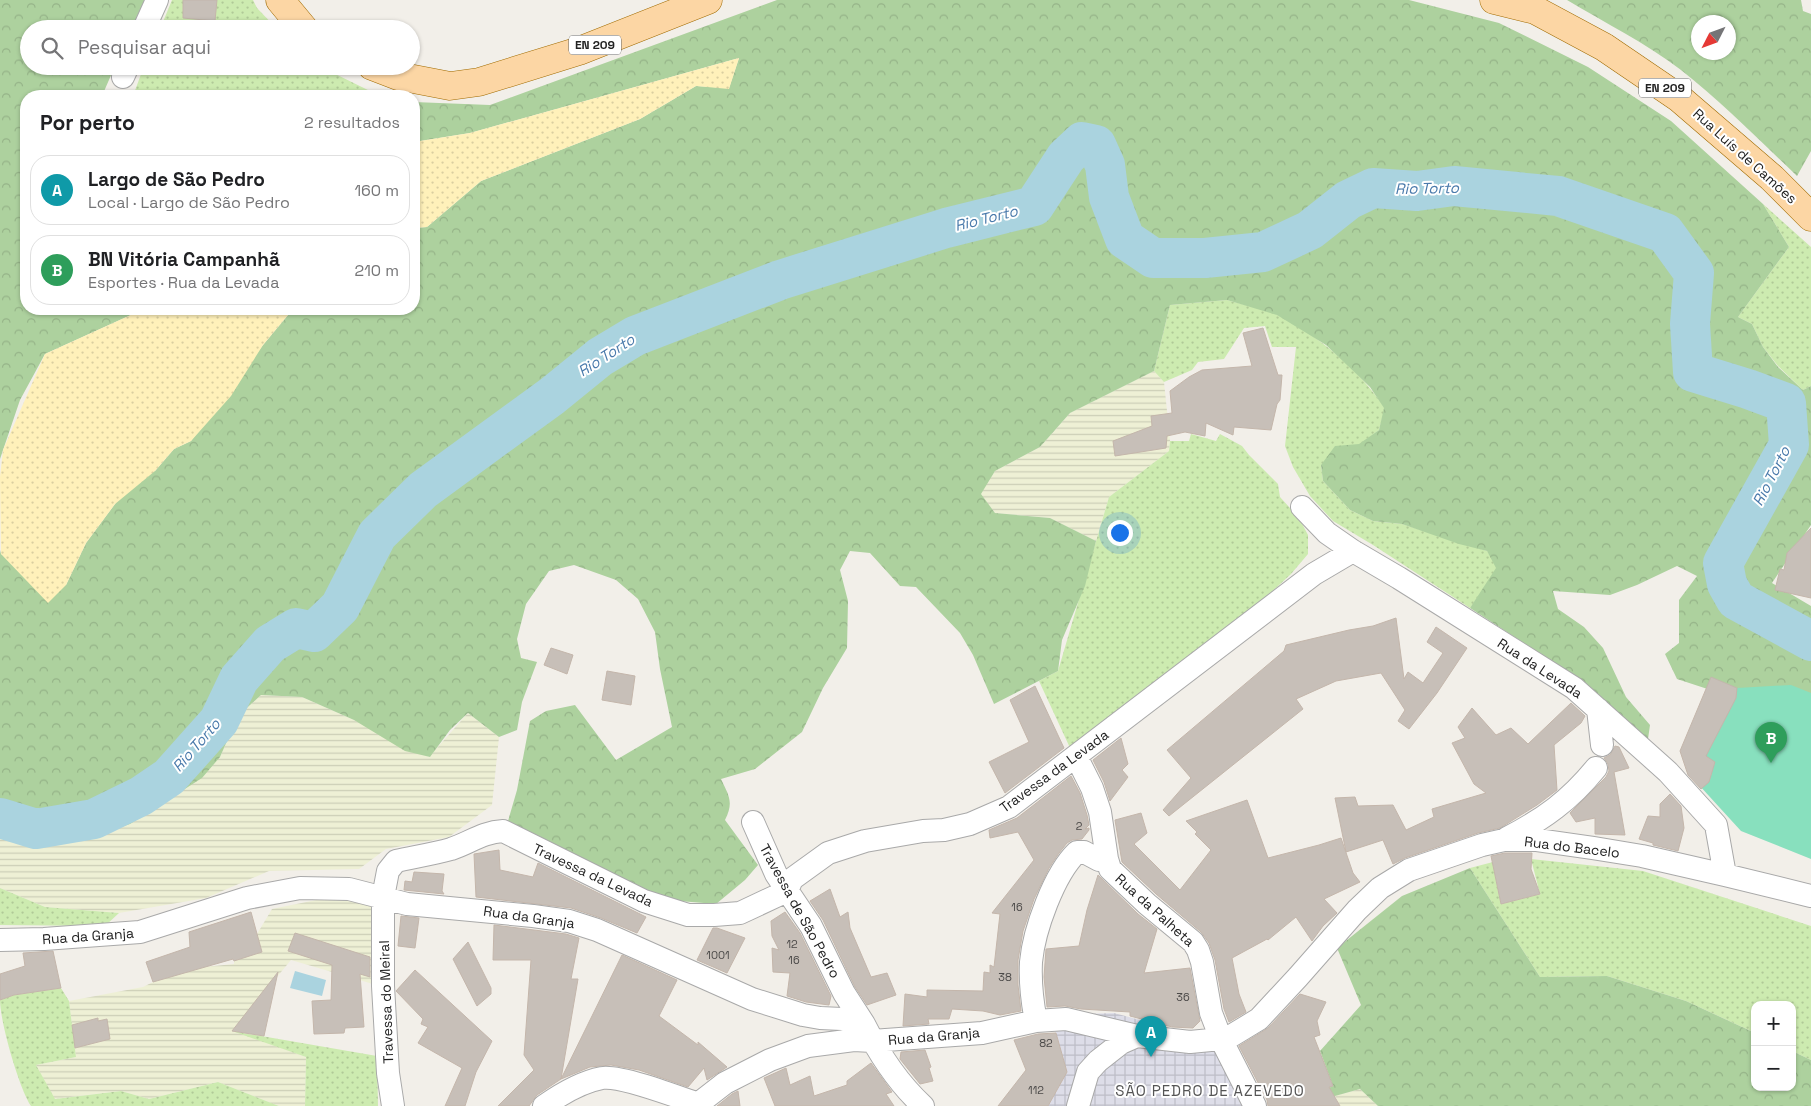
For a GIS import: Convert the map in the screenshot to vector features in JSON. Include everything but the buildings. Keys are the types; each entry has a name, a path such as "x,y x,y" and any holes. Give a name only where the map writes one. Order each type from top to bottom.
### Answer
{"main road":[{"path":"280,0 297,20"},
{"name":"EN 209","path":"395,75 450,86 479,82 575,52 708,0"},
{"name":"Rua Luís de Camões","path":"1494,0 1535,10 1604,46 1679,98 1772,178 1811,216"}],"street":[{"path":"148,20 157,0"},
{"name":"Rua da Levada","path":"1302,507 1327,533 1353,551 1574,688 1668,772 1716,824 1725,875"},
{"name":"Travessa da Levada","path":"383,897 388,871 396,861 450,849 470,842 489,832 503,831 644,902 688,915 740,913 787,891 792,878 828,853 865,841 923,831 944,830 970,824 1009,807 1314,574 1353,551"},
{"path":"1598,709 1602,745"},
{"name":"Rua da Palheta","path":"1076,756 1092,788 1100,812 1110,869 1147,904 1193,942 1198,950 1211,1013 1221,1039 1255,1106"},
{"path":"1504,840 1557,808 1573,795 1596,768"},
{"name":"Travessa de São Pedro","path":"753,822 776,874 811,926 844,993 904,1088 923,1106"},
{"name":"Rua do Bacelo","path":"1221,1039 1231,1036 1258,1019 1298,977 1356,910 1394,878 1444,856 1504,840 1537,840 1642,856 1811,896"},
{"path":"1036,1020 1032,998 1032,961 1037,932 1056,881 1070,859 1077,852 1084,852 1099,860 1107,858"},
{"name":"Rua da Granja","path":"0,940 44,939 140,932 247,898 300,888 349,890 407,904 569,921 598,930 752,999 812,1017 842,1019 868,1033 982,1033 1036,1020 1066,1019 1137,1036 1190,1042 1221,1039"},
{"name":"Travessa do Meiral","path":"383,897 383,986 388,1073 393,1106"},
{"path":"544,1106 574,1088 604,1078 628,1081 699,1105 725,1083 770,1060 808,1046 854,1040 868,1033"},
{"path":"1063,1106 1098,1061 1121,1043 1137,1036"},
{"path":"1078,1106 1088,1072"}],"green space":[{"path":"0,0 145,0 136,20 20,20 20,75 111,75 105,90 20,90 20,315 131,315 45,354 20,400 0,459"},
{"path":"172,0 253,0 257,8 268,20 164,20"},
{"path":"777,0 1409,0 1499,23 1588,67 1671,121 1763,204 1789,247 1738,317 1752,324 1763,347 1778,367 1803,390 1811,386 1811,525 1772,583 1811,606 1811,723 1677,679 1665,654 1679,643 1679,600 1697,576 1677,566 1637,585 1610,595 1553,591 1558,609 1584,627 1603,648 1626,697 1650,725 1648,739 1579,679 1470,608 1496,568 1487,551 1459,544 1402,524 1373,521 1350,510 1323,481 1321,465 1335,446 1359,444 1379,430 1384,408 1370,387 1326,345 1277,315 1227,300 1170,305 1154,371 1070,413 1040,447 995,471 981,494 995,513 1050,518 1096,541 1085,586 1062,640 1058,671 994,704 973,655 960,633 916,587 900,586 870,553 850,551 840,570 848,601 847,648 823,688 802,732 755,769 721,779 730,804 725,820 758,865 745,880 716,904 667,900 506,828 517,790 530,721 546,711 575,705 616,760 672,727 660,669 655,632 638,599 616,580 574,565 549,571 526,604 517,639 521,658 537,662 522,702 517,730 499,737 468,713 450,730 430,757 405,751 354,720 302,697 261,695 238,716 220,757 202,778 130,824 79,841 28,841 0,834 0,550 1,554 66,585 86,543 115,504 133,473 155,471 174,449 191,441 263,345 288,315 420,315 420,228 427,227 481,181 640,119 696,86 729,88 739,58 470,133 420,141 420,102 490,105"},
{"path":"1567,0 1801,0 1803,11 1811,14 1811,151 1797,176 1696,82 1668,60"},
{"path":"141,75 337,75 368,90 135,90"},
{"path":"1763,204 1811,247 1811,386 1803,390 1778,366 1763,347 1752,324 1738,317 1789,247"},
{"path":"1227,300 1259,308 1278,315 1294,324 1337,355 1363,380 1385,408 1379,430 1357,447 1321,465 1323,481 1350,510 1373,521 1402,524 1487,551 1499,568 1470,608 1333,521 1310,496 1293,467 1285,446 1296,347 1272,347 1265,326 1244,328 1224,359 1198,362 1192,370 1164,382 1154,371 1170,305"},
{"path":"1154,371 1164,382 1170,440 1169,451 1109,497 1096,541 1050,518 995,513 980,494 995,471 1040,447 1070,413"},
{"path":"1191,434 1216,441 1220,434 1242,446 1278,484 1280,497 1299,518 1308,535 1308,554 1291,574 1265,598 1071,750 1039,681 1058,671 1109,497 1169,451 1170,441 1189,441"},
{"path":"1711,677 1737,688 1791,685 1811,693 1811,859 1741,831 1688,773"},
{"path":"261,695 302,697 429,757 468,713 499,737 492,805 449,837 386,849 359,869 269,871 206,898 119,913 45,907 0,888 0,834 220,757 238,716"},
{"path":"1531,859 1643,871 1811,926 1811,1060 1796,1053 1796,1001 1751,1001 1751,1031 1686,1001 1607,976 1540,977 1470,868 1493,862 1501,904 1540,894"},
{"path":"1470,868 1540,977 1607,976 1686,1001 1751,1031 1751,1091 1796,1091 1796,1053 1811,1060 1811,1106 1378,1106 1360,1089 1335,1096 1321,1106 1288,1106 1333,1086 1320,1051 1361,1005 1337,948 1402,896"},
{"path":"0,888 45,907 119,913 105,926 0,925"},
{"path":"321,899 368,902 373,904 373,984 291,960 233,1030 306,1057 305,1106 279,1106 218,1082 149,1099 121,1091 54,1099 36,1065 76,1057 69,1001 143,987 153,982 204,967 234,964 234,961 262,952 257,934 272,909"},
{"path":"61,988 69,1001 76,1057 36,1065 55,1099 121,1091 149,1099 218,1082 279,1106 31,1106 21,1085 11,1054 3,1023 0,1000 14,995"},
{"path":"232,1031 377,1056 378,1106 305,1106 306,1057"},
{"path":"1360,1089 1378,1106 1340,1106 1335,1096"}],"sand":[{"path":"739,58 729,89 696,86 640,119 481,181 427,227 420,228 420,141 470,133"},
{"path":"131,315 288,315 263,345 231,396 191,441 174,449 155,471 115,504 86,543 66,585 48,603 1,554 0,477 3,450 45,354"}],"shaded area":[{"path":"1114,1013 1189,1033 1224,1025 1262,1106 1048,1106 1067,1072 1051,1015"}],"water":[{"path":"295,971 326,980 322,996 290,988"}],"waterway":[{"name":"Rio Torto","path":"0,818 36,829 94,819 141,796 169,777 219,721 239,679 270,644 296,628 314,632 340,607 377,535 423,490 552,396 600,357 635,336 780,280 946,228 1034,206 1066,157 1082,142 1096,145 1105,165 1109,197 1125,239 1153,258 1205,258 1263,252 1310,230 1348,200 1373,188 1417,191 1454,186 1558,196 1665,233 1694,273 1690,324 1693,372 1786,403 1789,445 1723,563 1727,584 1736,600 1811,641"}],"place":[{"name":"BN Vitória Campanhã","path":"1771,763"},
{"name":"Largo de São Pedro","path":"1151,1057"}],"district":[{"name":"SÃO PEDRO DE AZEVEDO","path":"1210,1090"}]}
